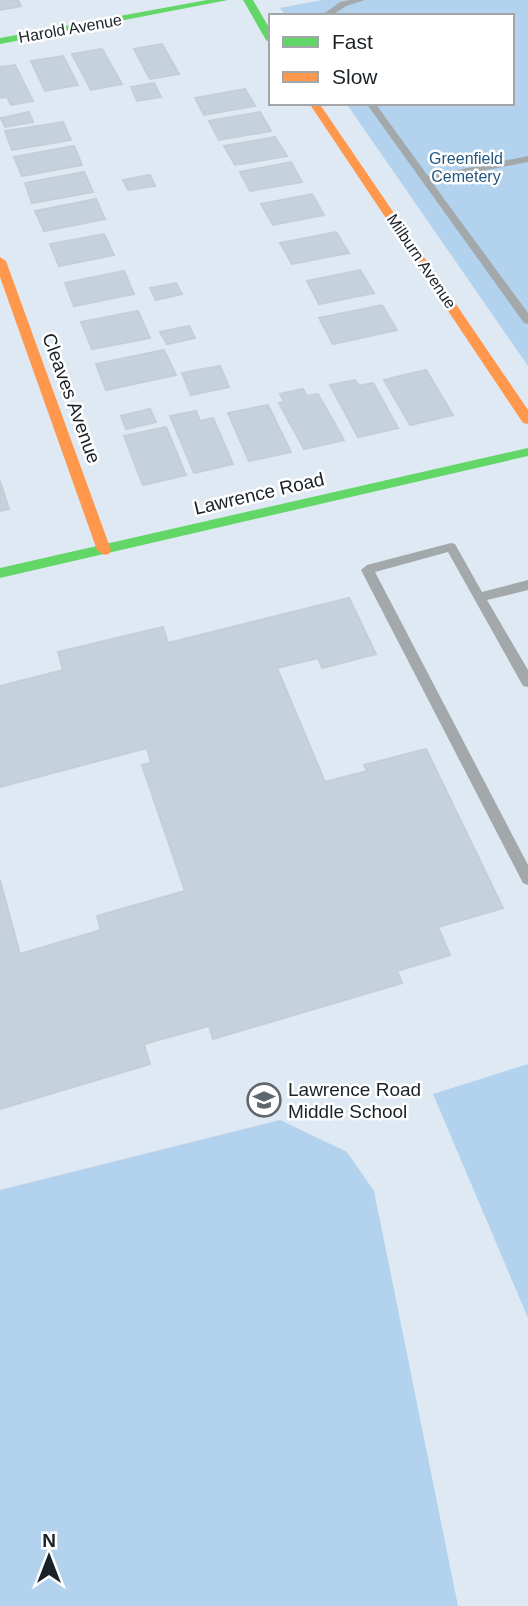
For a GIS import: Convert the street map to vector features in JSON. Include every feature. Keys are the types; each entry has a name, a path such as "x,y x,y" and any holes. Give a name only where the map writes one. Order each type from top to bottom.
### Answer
{"street":[{"name":"Harold Avenue","path":"0,41 223,0"},
{"path":"248,0 269,37"},
{"name":"Milburn Avenue","path":"315,105 528,420"},
{"name":"Cleaves Avenue","path":"0,261 104,550"},
{"name":"Lawrence Road","path":"0,573 528,452"}],"lane":[{"path":"329,14 343,4 361,0"},
{"path":"371,105 528,321"},
{"path":"425,179 528,159"},
{"path":"528,682 451,547 367,570 528,879"},
{"path":"479,597 528,585"}],"green space":[{"name":"Greenfield Cemetery","path":"322,0 528,0 528,366 347,105 514,105 514,14 284,14 280,8"},
{"path":"528,1064 528,1318 433,1094"},
{"path":"280,1120 347,1152 374,1191 458,1606 0,1606 0,1190"}],"building":[{"path":"0,0 18,0 21,6 0,10"},
{"path":"162,44 179,74 150,79 134,49"},
{"path":"102,49 122,84 91,90 72,54"},
{"path":"63,56 78,85 45,91 31,61"},
{"path":"15,65 33,101 11,105 7,97 0,98 0,67"},
{"path":"154,83 161,97 137,101 131,87"},
{"path":"245,89 255,106 204,115 195,98"},
{"path":"29,112 33,122 5,127 1,118"},
{"path":"260,112 271,131 219,140 209,121"},
{"path":"63,122 71,140 12,150 5,131"},
{"path":"275,137 287,156 235,165 224,146"},
{"path":"74,146 82,165 22,176 14,157"},
{"path":"291,162 302,182 250,191 240,172"},
{"path":"84,172 93,192 32,203 25,183"},
{"path":"150,175 155,186 128,190 123,180"},
{"path":"312,194 324,215 273,225 261,204"},
{"path":"96,199 105,219 44,231 35,211"},
{"path":"336,232 349,253 292,264 280,243"},
{"path":"104,234 114,255 59,266 50,244"},
{"path":"360,270 374,293 319,304 307,281"},
{"path":"124,271 134,294 74,306 65,283"},
{"path":"176,283 182,294 156,300 150,288"},
{"path":"382,305 397,330 333,344 319,318"},
{"path":"138,311 150,338 92,349 81,322"},
{"path":"189,326 195,338 167,344 160,332"},
{"path":"164,350 176,375 106,390 96,364"},
{"path":"220,366 229,387 191,395 182,373"},
{"path":"426,370 453,415 410,425 384,380"},
{"path":"355,380 359,386 373,383 398,428 358,437 330,385"},
{"path":"303,389 307,396 318,394 344,440 304,449 279,403 284,402 280,394"},
{"path":"268,405 291,452 249,461 228,413"},
{"path":"150,409 156,422 126,429 121,416"},
{"path":"196,411 200,421 213,418 233,464 194,473 170,416"},
{"path":"166,427 186,475 143,485 124,436"},
{"path":"0,481 9,509 0,511"},
{"path":"349,598 376,654 322,668 318,658 277,668 325,782 367,771 364,765 426,749 503,908 438,927 450,955 397,971 402,983 213,1039 209,1026 144,1044 150,1064 0,1109 0,880 20,954 101,930 97,916 185,891 142,765 151,763 147,748 0,787 0,686 63,670 58,652 163,627 168,643"}],"traffic: fast":[{"path":"0,41 223,0"},
{"path":"248,0 269,37"},
{"path":"0,573 528,452"}],"traffic: slow":[{"path":"315,105 528,420"},
{"path":"0,261 104,550"}],"place":[{"name":"Lawrence Road Middle School","path":"264,1100"}]}
